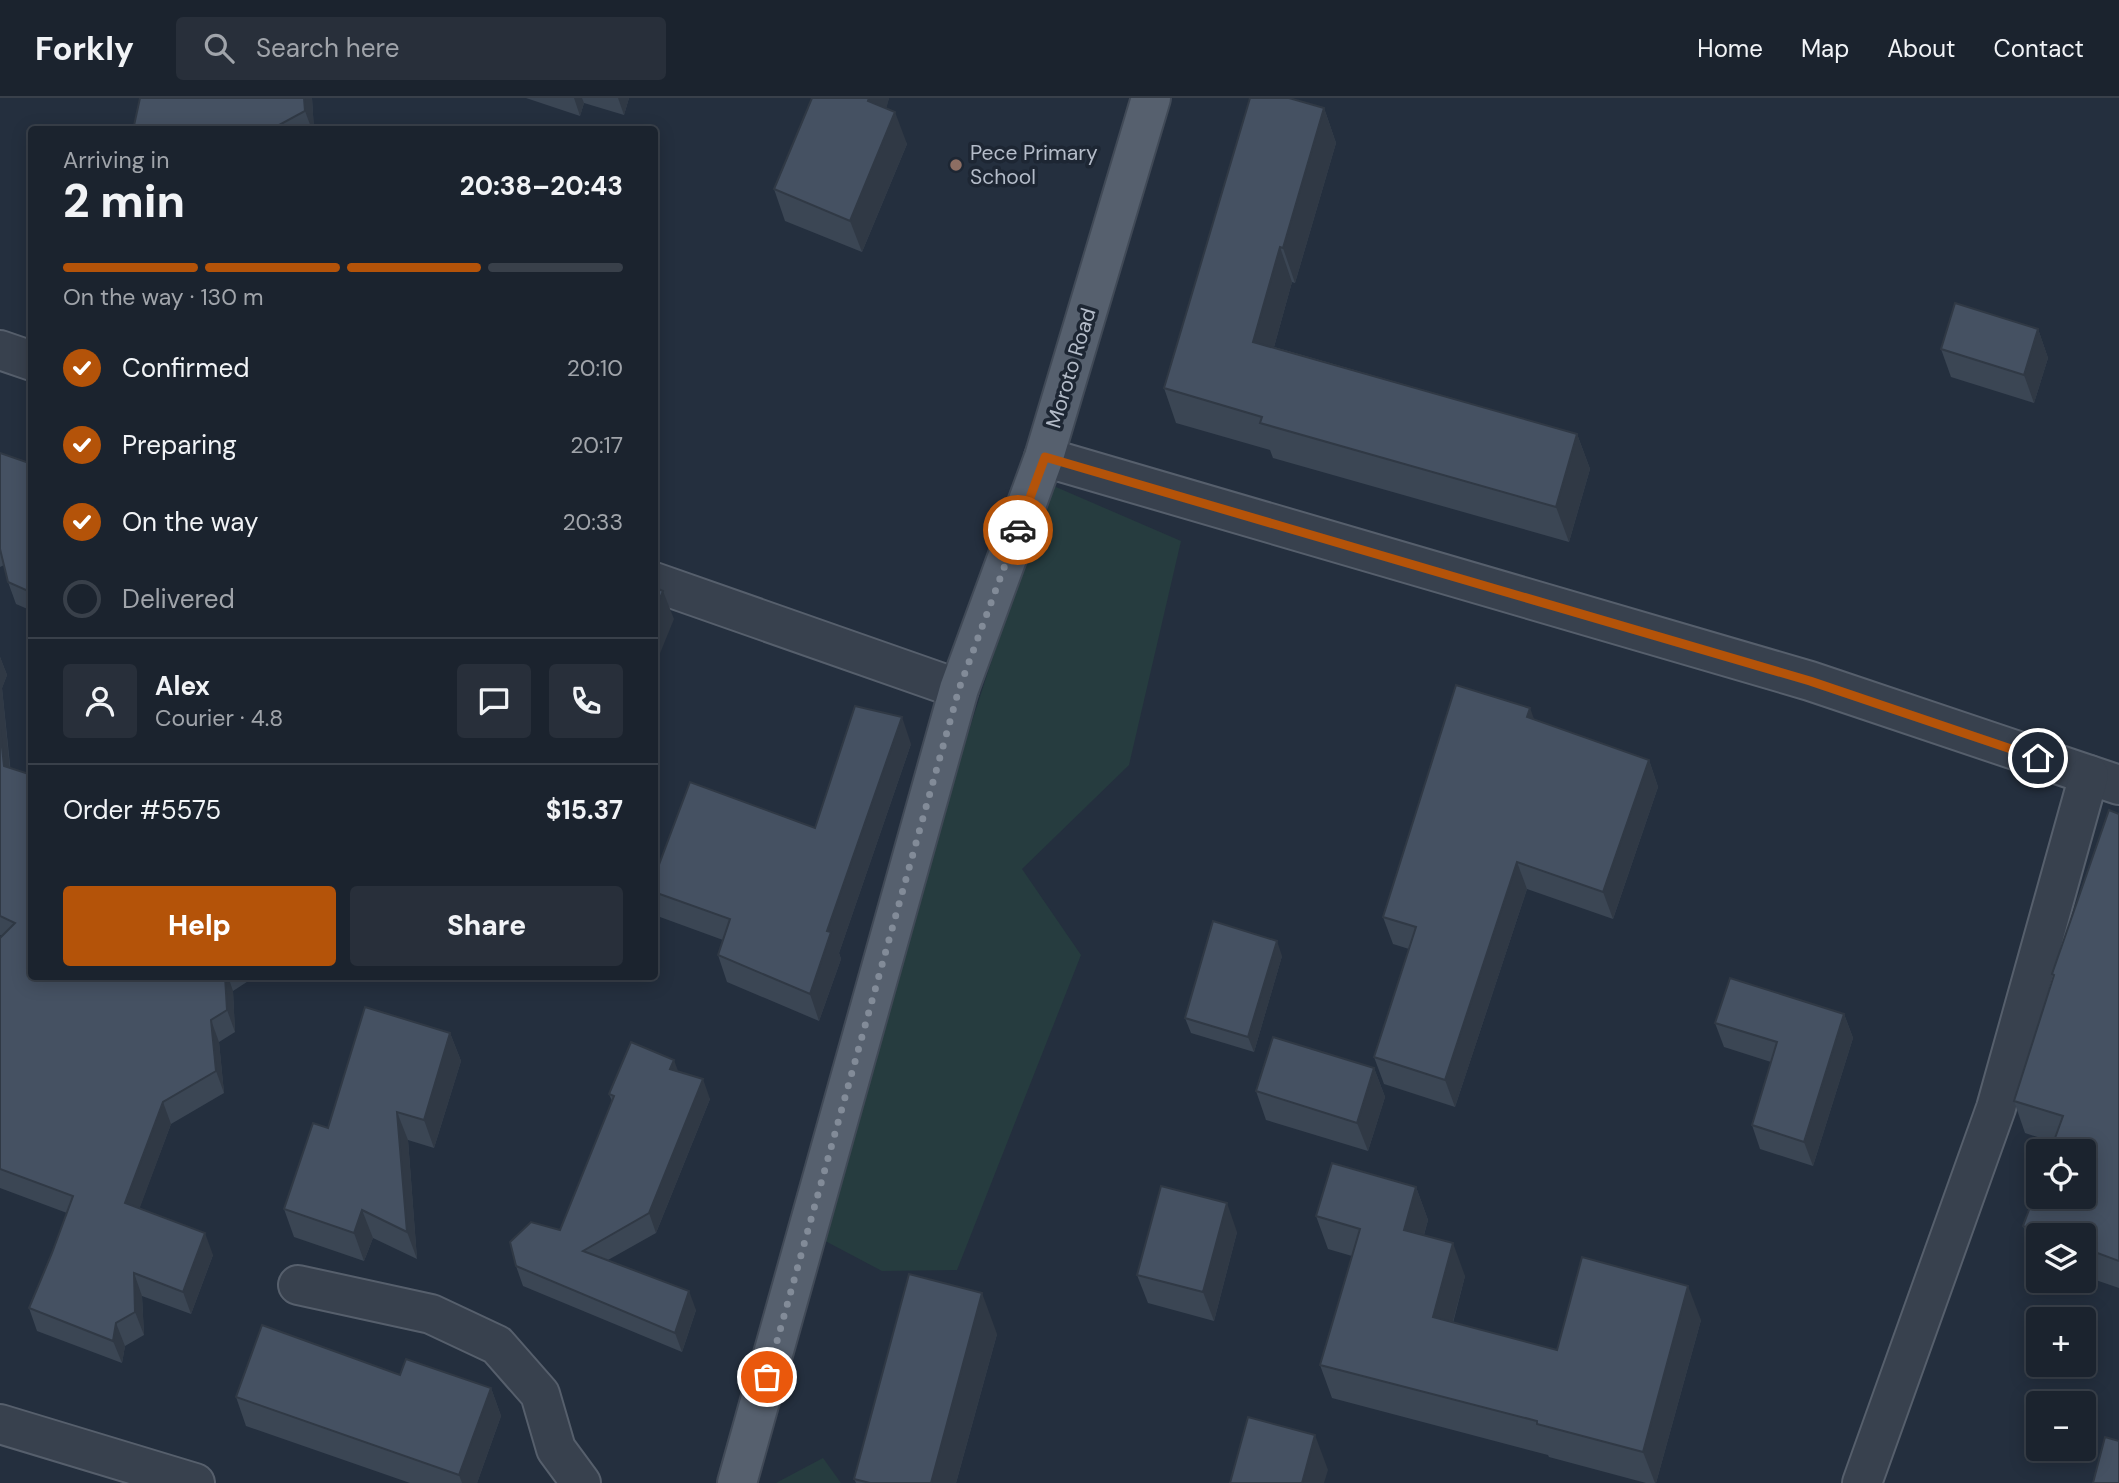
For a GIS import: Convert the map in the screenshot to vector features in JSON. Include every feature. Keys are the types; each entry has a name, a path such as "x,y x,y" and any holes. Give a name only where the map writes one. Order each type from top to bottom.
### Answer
{"main road":[{"name":"Moroto Road","path":"737,1483 959,689 1045,457 1151,98"}],"street":[{"path":"0,350 28,360"},
{"path":"1045,457 1810,681 2104,780 1996,1108 1862,1483"},
{"path":"658,583 959,689"},
{"path":"298,1285 431,1314 498,1345 540,1394 556,1449 581,1483"},
{"path":"0,1424 195,1483"}],"green space":[{"path":"1049,484 1181,541 1129,765 1022,869 1081,955 957,1270 882,1271 812,1234 875,1020"},
{"path":"823,1458 841,1483 776,1483"}],"building":[{"path":"140,98 304,98 305,111 277,126 134,126"},
{"path":"812,98 869,98 868,101 895,112 850,221 774,189"},
{"path":"1250,98 1289,98 1324,108 1253,342 1577,434 1556,507 1260,423 1262,417 1164,388"},
{"path":"1955,303 2038,329 2024,375 1941,349"},
{"path":"0,453 28,463 28,591 8,582 0,549"},
{"path":"658,589 663,591 658,603"},
{"path":"1456,685 1530,708 1527,717 1649,760 1603,892 1517,862 1445,1080 1374,1057 1416,927 1383,917"},
{"path":"855,706 902,717 827,931 831,932 810,994 718,955 730,919 658,893 658,867 690,782 815,828"},
{"path":"0,728 4,766 28,774 28,980 225,980 227,1010 211,1020 216,1071 163,1102 125,1203 205,1233 183,1292 134,1273 135,1312 116,1323 113,1341 29,1308 73,1196 0,1169 0,938 15,923 0,916"},
{"path":"2109,810 2119,814 2119,1261 2096,1252 2096,1223 2026,1223 2026,1227 2023,1226 2029,1209 2096,1209 2096,1139 2055,1139 2063,1116 2014,1101 2054,975 2052,974"},
{"path":"1213,921 1277,941 1248,1037 1185,1018"},
{"path":"1730,978 1844,1014 1804,1142 1752,1125 1777,1042 1715,1023"},
{"path":"365,1007 450,1033 424,1120 397,1112 407,1232 362,1210 354,1233 284,1209 313,1123 328,1128"},
{"path":"1273,1037 1374,1068 1357,1123 1256,1091"},
{"path":"631,1042 674,1060 670,1069 703,1079 649,1213 583,1251 689,1291 675,1333 516,1266 510,1242 531,1222 560,1230 614,1096 609,1094"},
{"path":"1332,1163 1416,1187 1404,1230 1453,1243 1433,1317 1557,1350 1582,1257 1688,1286 1643,1452 1537,1424 1537,1421 1320,1365 1360,1229 1316,1216"},
{"path":"1161,1186 1227,1203 1203,1292 1137,1275"},
{"path":"909,1274 982,1293 931,1483 870,1483 854,1479"},
{"path":"262,1325 400,1375 406,1359 491,1388 459,1475 236,1397"},
{"path":"1248,1417 1315,1435 1302,1483 1230,1483"},
{"path":"2105,1437 2119,1441 2119,1483 2093,1483"}],"way so far":[{"path":"767,1377 959,689 1018,530"}],"place":[{"name":"Pece Primary School","path":"956,165"}],"route":[{"path":"1018,530 1045,457 1810,681 2038,758"}]}
